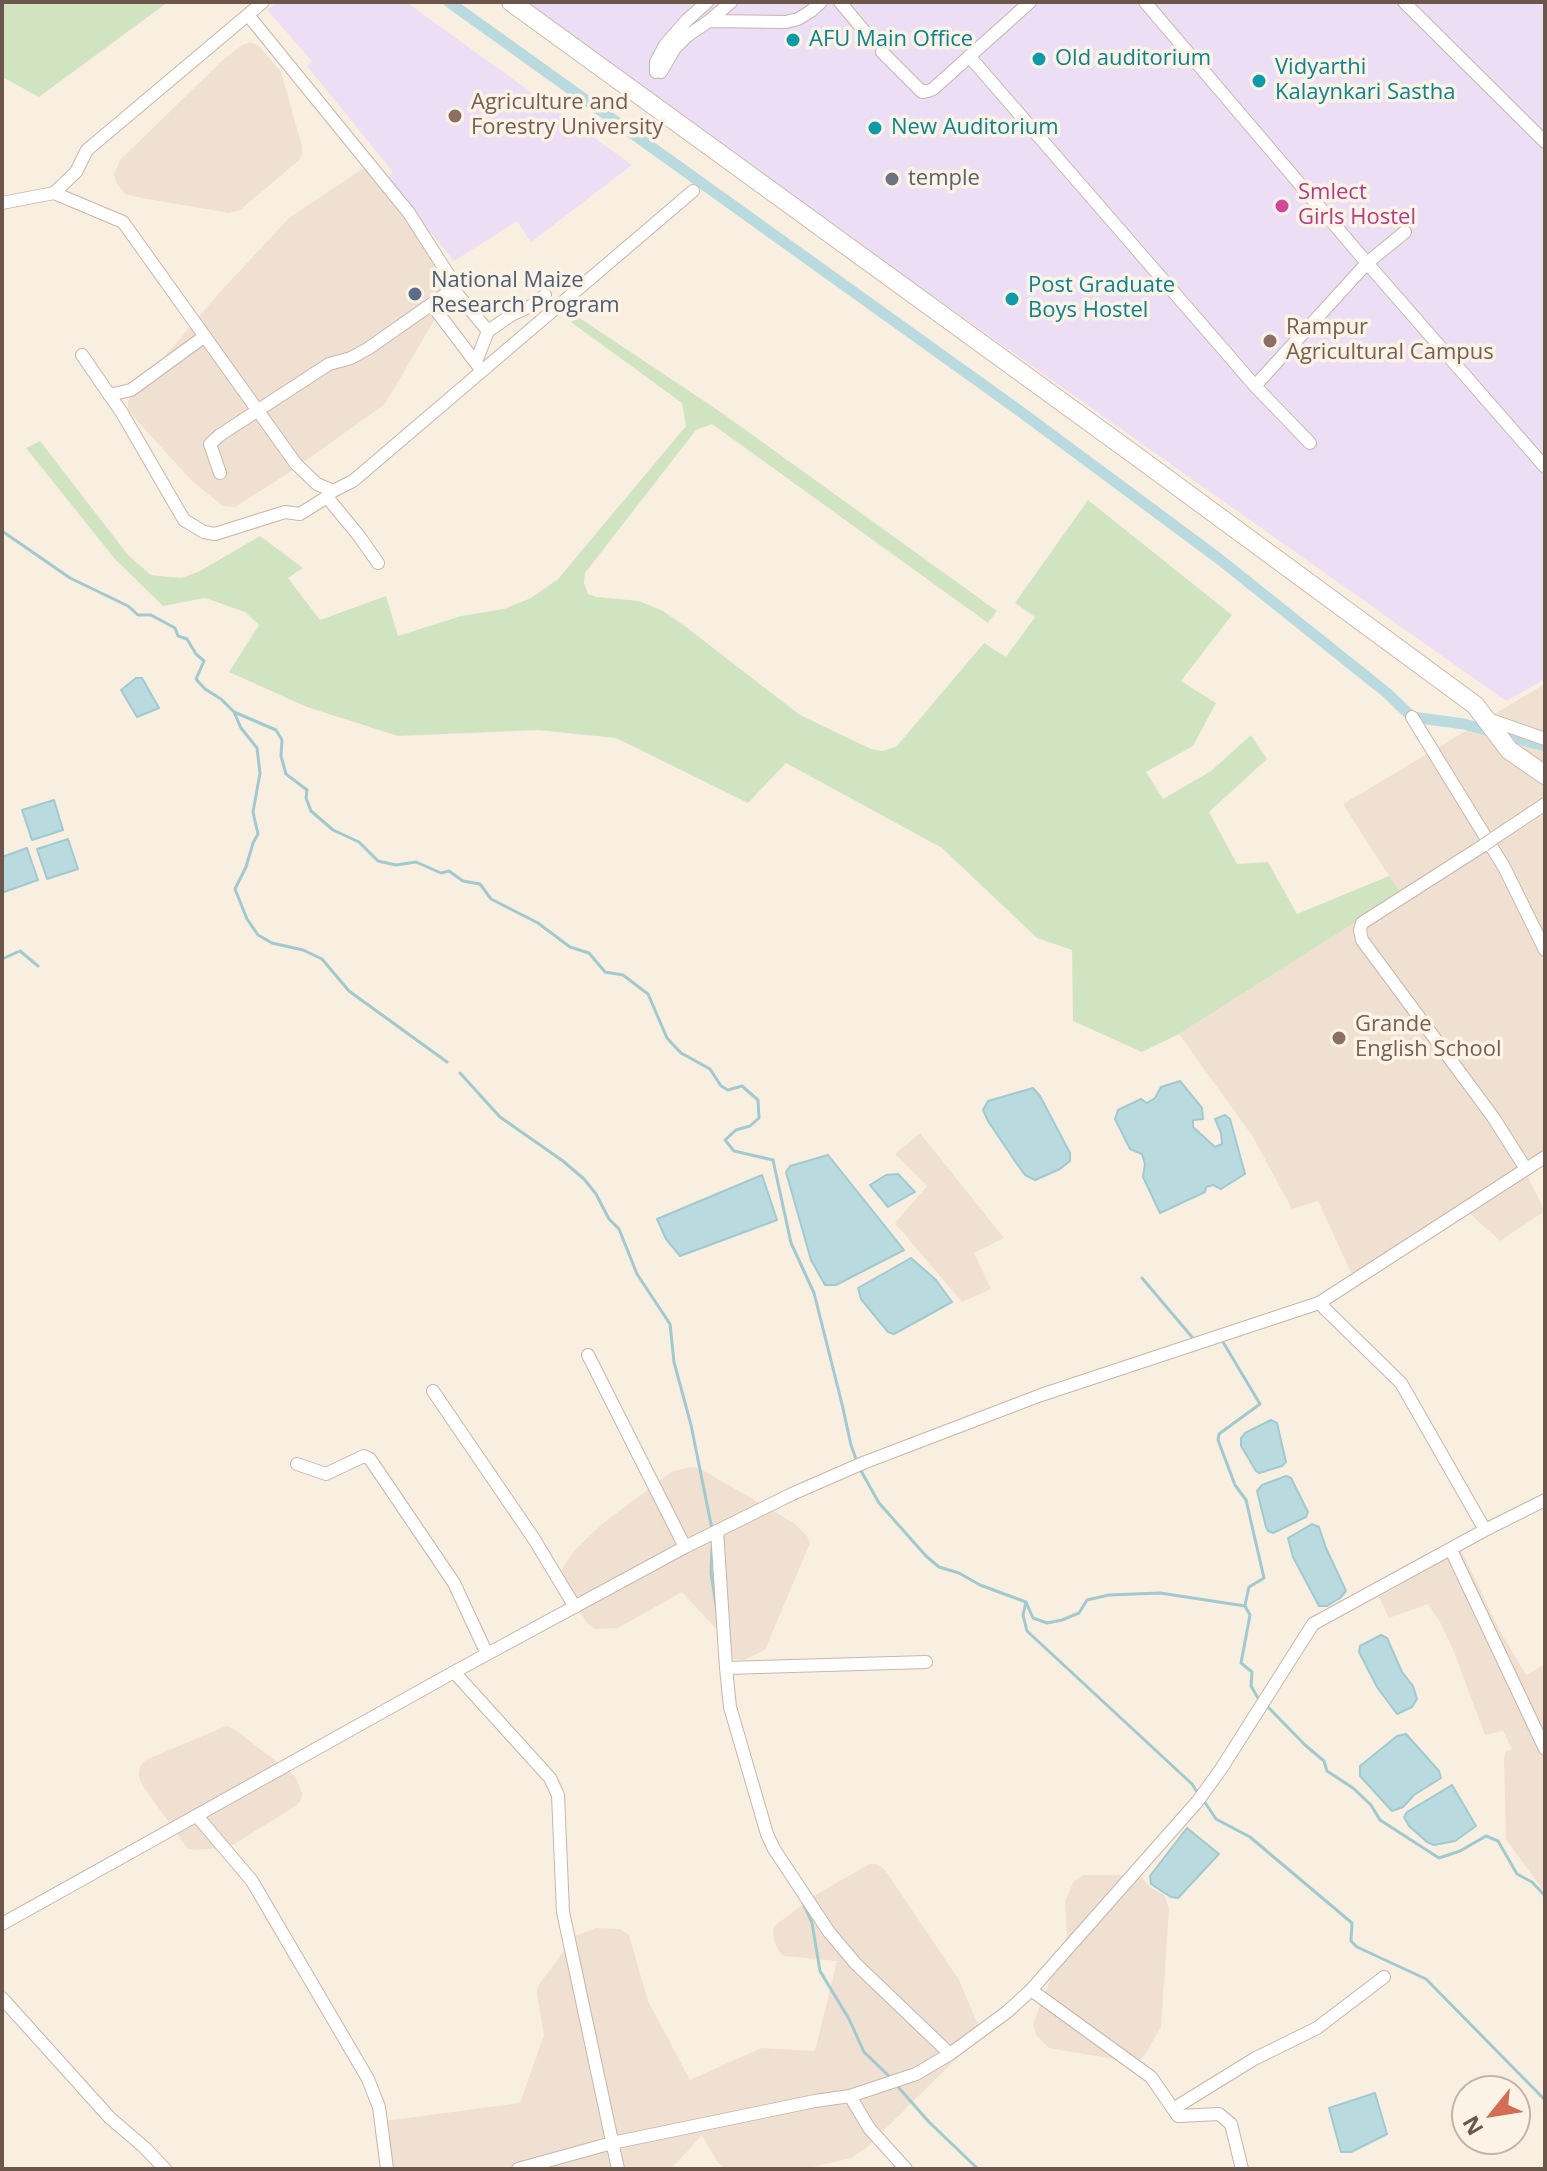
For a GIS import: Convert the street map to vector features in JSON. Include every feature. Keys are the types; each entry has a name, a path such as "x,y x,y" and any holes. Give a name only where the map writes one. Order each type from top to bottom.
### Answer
{"main road":[{"path":"511,2 1475,705 1509,750 1545,775"}],"street":[{"path":"2,203 54,193 76,172 87,150 263,2"},
{"path":"707,2 665,45 656,62 658,72 687,36 731,2"},
{"path":"709,21 786,22 798,19 821,2"},
{"path":"840,2 865,32"},
{"path":"882,52 922,92 933,89 1030,2"},
{"path":"1145,2 1545,467"},
{"path":"1404,2 1545,142"},
{"path":"248,15 409,213 448,274 453,289 488,331"},
{"path":"969,56 1255,386 1310,443"},
{"path":"82,355 184,520 204,532 215,534 285,512 300,514 353,481 479,366 693,191"},
{"path":"54,193 123,222 308,477 330,494 378,563"},
{"path":"1255,386 1367,263 1405,232"},
{"path":"220,473 210,444 220,435 329,364 351,358 369,348 453,289"},
{"path":"479,366 488,331 545,295"},
{"path":"432,305 479,366"},
{"path":"109,395 131,390 205,336"},
{"path":"1412,717 1504,867 1545,950"},
{"path":"1490,723 1545,739"},
{"path":"1526,1169 1493,1117 1362,940 1360,930 1362,923 1545,804"},
{"path":"2,1924 454,1672 717,1531 858,1465 1041,1395 1319,1303 1545,1157"},
{"path":"1319,1303 1401,1383 1485,1530"},
{"path":"588,1355 685,1547"},
{"path":"433,1391 534,1539 575,1607"},
{"path":"297,1464 326,1474 364,1456 370,1459 454,1583 487,1654"},
{"path":"518,2169 612,2143 850,2096 916,2074 950,2054 1031,1990 1197,1802 1313,1624 1545,1500"},
{"path":"717,1531 730,1707 767,1834 829,1932 856,1964 950,2054"},
{"path":"1451,1550 1545,1749"},
{"path":"726,1668 926,1662"},
{"path":"454,1672 550,1778 558,1795 563,1912 618,2169"},
{"path":"197,1816 252,1881 368,2079 379,2107 387,2169"},
{"path":"1173,2109 1254,2059 1317,2028 1384,1977"},
{"path":"1031,1990 1151,2077 1178,2116 1219,2114 1231,2124 1242,2169"},
{"path":"2,1998 110,2118 165,2169"},
{"path":"850,2096 869,2128 906,2169"}],"shaded area":[{"name":"Agriculture and Forestry University","path":"277,2 406,2 632,165 531,242 517,221 454,261 387,179 393,172 307,66 312,61 267,10"},
{"name":"Rampur Agricultural Campus","path":"517,2 1545,2 1545,679 1506,701"},
{"path":"250,42 258,45 281,72 302,146 298,161 240,210 229,213 125,194 114,175 120,160 224,59"},
{"path":"365,167 374,167 449,279 450,293 385,404 235,507 223,506 192,481 139,423 128,409 128,402 221,291 290,217"},
{"path":"1545,684 1545,1163 1527,1175 1545,1211 1500,1241 1467,1211 1355,1281 1318,1201 1292,1209 1253,1137 1179,1034 1400,893 1343,804"},
{"path":"920,1133 1004,1238 974,1253 991,1289 962,1302 895,1223 927,1186 895,1154"},
{"path":"699,1468 794,1523 810,1543 765,1650 744,1660 729,1659 729,1643 682,1592 618,1628 594,1629 580,1612 562,1575 573,1552 602,1524 671,1472"},
{"path":"1461,1550 1500,1631 1526,1675 1545,1664 1545,1893 1506,1839 1504,1759 1505,1752 1512,1749 1503,1731 1485,1735 1454,1652 1428,1604 1389,1618 1379,1597"},
{"path":"226,1726 295,1776 302,1793 301,1800 234,1844 222,1848 187,1848 145,1789 139,1771 146,1760"},
{"path":"870,1864 877,1864 885,1870 959,1980 978,2025 978,2034 865,2149 851,2158 803,2169 735,2169 718,2163 702,2135 671,2169 384,2169 377,2137 378,2127 385,2121 520,2103 544,2035 538,1986 575,1936 596,1928 620,1929 629,1935 648,2001 690,2080 761,2048 815,2051 837,1961 784,1956 774,1941 773,1930 817,1894"},
{"path":"1084,1875 1140,1875 1151,1888 1164,1895 1169,1908 1161,2027 1139,2061 1049,2048 1036,2035 1033,2024 1067,1936 1065,1901 1074,1881"}],"green space":[{"path":"2,2 168,2 39,97 2,77"},
{"path":"578,317 722,413 997,611 988,623 712,424 696,430 585,573 584,583 588,594 639,601 663,611 800,715 871,749 882,751 896,747 984,643 1006,657 1035,617 1015,603 1088,500 1232,615 1181,681 1216,703 1193,746 1146,772 1163,799 1211,771 1251,735 1267,759 1209,812 1237,864 1268,862 1297,914 1389,876 1401,893 1179,1034 1142,1052 1073,1021 1072,950 1037,938 942,848 786,763 748,803 616,738 538,730 398,736 307,707 229,672 259,625 245,612 205,598 163,606 114,558 26,448 40,441 128,555 151,575 181,578 198,572 260,536 303,568 288,578 320,620 386,596 398,636 461,616 504,609 531,598 558,579 686,426 682,403 571,322"}],"water":[{"path":"136,678 142,678 159,708 137,717 121,690"},
{"path":"54,800 63,830 32,840 22,810"},
{"path":"68,839 78,869 47,879 37,849"},
{"path":"27,848 38,880 4,892 2,857"},
{"path":"1180,1081 1202,1108 1203,1119 1193,1120 1193,1127 1215,1147 1222,1144 1215,1119 1225,1115 1230,1119 1245,1174 1221,1189 1213,1185 1206,1187 1205,1192 1160,1213 1143,1177 1145,1164 1142,1154 1130,1149 1115,1119 1118,1110 1141,1099 1147,1103 1155,1098 1161,1087"},
{"path":"1033,1088 1070,1153 1070,1161 1060,1169 1035,1180 1025,1175 983,1110 988,1101"},
{"path":"828,1155 904,1250 836,1285 825,1285 811,1260 786,1172 790,1166"},
{"path":"898,1174 915,1192 888,1207 870,1185 886,1175"},
{"path":"762,1175 777,1220 680,1256 666,1239 657,1219"},
{"path":"911,1258 936,1280 952,1302 894,1334 888,1332 861,1299 858,1288"},
{"path":"1271,1420 1277,1423 1286,1462 1259,1473 1241,1446 1241,1438"},
{"path":"1286,1476 1291,1478 1308,1512 1306,1517 1273,1533 1266,1527 1257,1491 1262,1485"},
{"path":"1312,1524 1319,1527 1346,1591 1327,1606 1319,1606 1293,1557 1288,1538"},
{"path":"1381,1635 1387,1638 1417,1699 1412,1707 1397,1714 1377,1687 1359,1652 1360,1646"},
{"path":"1406,1734 1439,1771 1441,1778 1414,1795 1403,1807 1392,1811 1360,1776 1360,1766 1397,1736"},
{"path":"1452,1785 1476,1826 1455,1841 1434,1845 1409,1826 1404,1817 1407,1812"},
{"path":"1187,1828 1219,1854 1178,1898 1171,1897 1151,1884 1150,1876"},
{"path":"1375,2093 1387,2134 1351,2152 1341,2152 1329,2108"}],"waterway":[{"path":"449,2 1017,409 1218,558 1387,693 1412,717 1464,724 1545,746"},
{"path":"2,531 70,578 128,606 138,615 151,615 175,628 178,636 187,639 204,661 196,679 205,689 234,712 276,730 282,740 281,756 286,774 307,790 306,798 311,811 333,830 359,842 378,861 396,865 416,862 441,873 449,871 463,881 480,884 491,899 538,923 570,947 589,953 605,972 623,975 648,994 667,1038 681,1053 710,1069 721,1086 728,1090 742,1086 758,1100 759,1118 750,1126 736,1130 725,1140 734,1151 773,1160 791,1243 814,1293 857,1462"},
{"path":"234,712 241,728 257,748 260,773 253,812 258,834 235,889 247,919 258,935 272,943 303,950 322,959 349,991 447,1062"},
{"path":"2,959 20,951 38,966"},
{"path":"460,1073 500,1117 584,1179 609,1219 619,1229 637,1274 670,1324 674,1362 691,1425 712,1529"},
{"path":"1142,1278 1192,1337"},
{"path":"1223,1342 1260,1404 1219,1434 1218,1440 1235,1485 1246,1500 1264,1578 1249,1587 1245,1605"},
{"path":"860,1469 879,1503 939,1567 1026,1602 1033,1618 1047,1623 1079,1613 1087,1600 1109,1595 1160,1593 1245,1606 1250,1615 1241,1663 1252,1672 1251,1686 1258,1698"},
{"path":"712,1548 711,1573 717,1612"},
{"path":"1026,1602 1023,1615 1027,1631 1192,1784 1199,1795"},
{"path":"1268,1707 1324,1761 1327,1771 1353,1788 1371,1805 1380,1820 1439,1858 1460,1851 1486,1836 1498,1841 1517,1874 1532,1882 1545,1896"},
{"path":"1204,1801 1216,1819 1250,1837 1352,1923 1351,1941 1357,1947 1426,1979 1545,2100"},
{"path":"803,1903 812,1923 820,1971 849,2019 864,2052 890,2077"},
{"path":"899,2088 978,2169"}],"place":[{"name":"AFU Main Office","path":"793,40"},
{"name":"Old auditorium","path":"1039,59"},
{"name":"Vidyarthi Kalaynkari Sastha","path":"1259,81"},
{"name":"Agriculture and Forestry University","path":"455,116"},
{"name":"New Auditorium","path":"875,128"},
{"name":"temple","path":"892,179"},
{"name":"Smlect Girls Hostel","path":"1282,206"},
{"name":"National Maize Research Program","path":"415,294"},
{"name":"Post Graduate Boys Hostel","path":"1012,299"},
{"name":"Rampur Agricultural Campus","path":"1270,341"},
{"name":"Grande English School","path":"1339,1038"}]}
